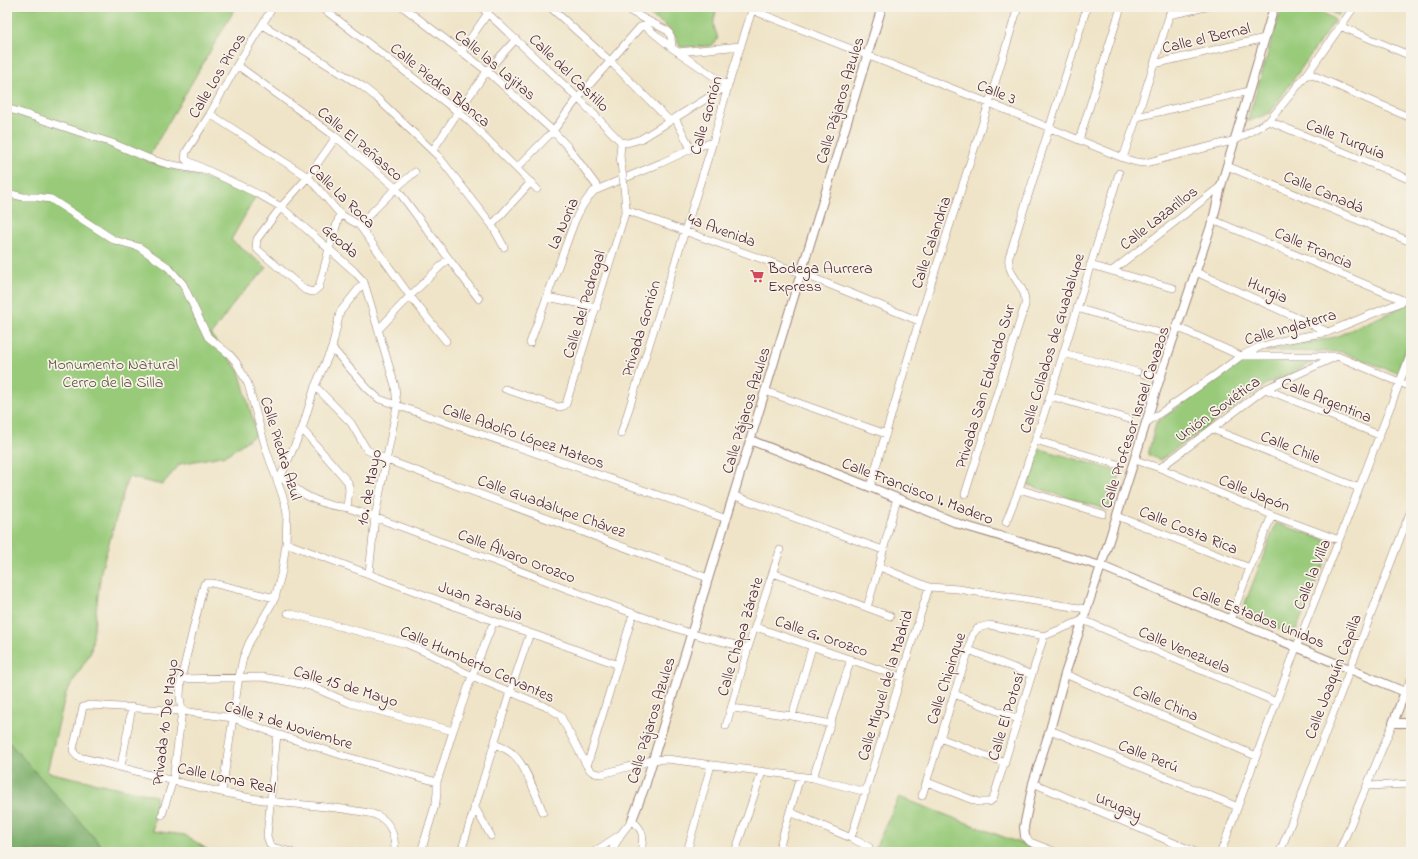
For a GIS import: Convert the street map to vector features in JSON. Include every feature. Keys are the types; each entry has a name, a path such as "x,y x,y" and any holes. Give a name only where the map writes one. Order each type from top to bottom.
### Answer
{"street":[{"name":"Calle Los Pinos","path":"185,159 186,152 273,7"},
{"name":"Calle Piedra Blanca","path":"321,7 467,119 537,189"},
{"name":"Calle las Lajitas","path":"403,7 487,71 552,131 568,147 599,189"},
{"name":"Calle del Castillo","path":"481,7 578,98 621,142"},
{"path":"550,7 672,119 691,149"},
{"path":"622,7 668,31 672,37 675,50"},
{"name":"Calle Pájaros Azules","path":"632,820 653,760 882,7"},
{"name":"Calle Calandria","path":"870,486 1018,7"},
{"name":"Privada San Eduardo Sur","path":"965,494 1025,305 1025,293 1011,272 1008,262 1087,7"},
{"path":"1079,140 1121,7"},
{"path":"1123,158 1172,7"},
{"path":"1169,15 1206,7"},
{"name":"Calle Profesor Israel Cavazos","path":"1025,836 1024,827 1033,783 1050,730 1065,674 1101,566 1160,378 1213,220 1221,186 1236,140 1274,7"},
{"path":"1269,121 1308,73 1354,7"},
{"name":"Calle 3","path":"752,9 1136,162 1145,163 1236,140 1269,121"},
{"name":"Calle Gorrión","path":"685,230 713,142 728,86 752,9"},
{"path":"461,52 488,13"},
{"path":"263,25 362,86 377,98 433,150 492,225 504,247"},
{"path":"517,168 552,131 636,29 645,26 675,50 728,86 641,139 627,143 621,142 620,156 626,210"},
{"path":"1340,26 1411,56"},
{"name":"Calle el Bernal","path":"1154,64 1265,38"},
{"path":"433,150 487,71 516,40"},
{"path":"675,50 741,46"},
{"name":"Calle El Peñasco","path":"237,65 336,137 396,188 448,259 480,299"},
{"path":"1308,73 1411,118"},
{"path":"1137,117 1249,91"},
{"path":"7,108 112,143 150,159 167,164 211,172"},
{"name":"Calle La Roca","path":"210,114 308,177 340,214 359,225 410,296 446,342"},
{"name":"Calle Turquía","path":"1269,121 1411,180"},
{"path":"336,137 308,177 281,207 257,239 256,247 306,290 314,292 320,287 329,249 340,214"},
{"name":"La Noria","path":"530,344 578,213 590,195 599,189 691,149 713,142"},
{"name":"Geoda","path":"185,159 260,195 281,207 354,271 364,282 395,386 397,406"},
{"name":"Calle Canadá","path":"1227,166 1411,242"},
{"path":"359,225 396,188 415,172"},
{"name":"Calle Collados de Guadalupe","path":"1006,522 1019,489 1050,396 1119,172"},
{"path":"492,225 531,182"},
{"name":"Calle Lazarillos","path":"1112,271 1221,186"},
{"name":"Calle Piedra Azul","path":"7,194 51,200 114,240 132,244 146,251 168,267 183,284 208,337 229,354 236,362 248,384 266,449 279,480 285,503 287,514 286,543 276,598 243,658 222,792"},
{"name":"4a Avenida","path":"626,210 801,273 920,321"},
{"name":"Calle del Pedregal","path":"505,389 558,407 564,406 567,401 597,307 626,210"},
{"name":"Calle Francia","path":"1213,220 1408,300"},
{"name":"Privada Gorrión","path":"621,434 685,230"},
{"path":"378,330 448,259"},
{"path":"1090,265 1173,288"},
{"name":"Hurgia","path":"1196,272 1328,332"},
{"path":"279,480 302,429 315,386 332,348 340,312 364,282"},
{"path":"547,297 597,307"},
{"name":"Calle Inglaterra","path":"1146,423 1241,356 1259,347 1284,340 1328,332 1408,300"},
{"path":"1077,308 1158,332"},
{"path":"1177,327 1241,356 1337,356 1411,387"},
{"name":"Calle Adolfo López Mateos","path":"332,348 372,394 379,399 727,519"},
{"path":"1063,353 1160,378"},
{"name":"Calle la Villa","path":"1221,852 1296,648 1411,353"},
{"name":"Unión Soviética","path":"1160,468 1265,389 1337,356"},
{"name":"Calle Guadalupe Chávez","path":"315,386 351,423 367,450 387,460 708,578"},
{"name":"Calle Argentina","path":"1265,389 1379,435"},
{"path":"765,391 886,434"},
{"path":"1050,396 1130,419"},
{"name":"1o. de Mayo","path":"369,573 375,517 397,406"},
{"path":"302,429 348,482 349,490 347,507"},
{"name":"Calle Chile","path":"1212,429 1359,488"},
{"name":"Calle Francisco I. Madero","path":"750,440 870,486 959,524 1101,566"},
{"path":"1035,440 1117,464"},
{"name":"Calle Japón","path":"1135,460 1160,468 1272,515 1339,540"},
{"name":"Calle Álvaro Orozco","path":"279,480 308,498 332,506 347,507 485,557 633,614 691,633 748,648"},
{"path":"1019,489 1103,514"},
{"path":"734,496 883,550"},
{"path":"867,607 880,567 897,498"},
{"name":"Calle Joaquín Capilla","path":"1280,852 1411,510"},
{"path":"1230,620 1272,515"},
{"name":"Calle Costa Rica","path":"1117,516 1250,568"},
{"name":"Juan Zarabia","path":"286,543 494,621 616,664"},
{"name":"Calle Chapa Zárate","path":"726,726 748,648 780,550"},
{"name":"Calle Estados Unidos","path":"1101,566 1405,692"},
{"path":"880,567 929,586 958,589 1086,609"},
{"path":"773,573 890,616"},
{"name":"Privada 10 De Mayo","path":"162,816 173,780 182,711 180,697 181,678 204,584 212,583 276,598"},
{"name":"Calle Miguel de la Madrid","path":"851,838 929,586"},
{"name":"Calle Humberto Cervantes","path":"288,613 407,644 472,676 548,708 560,716 586,766"},
{"path":"633,614 616,664 586,766 590,772 602,774 653,760 667,759 813,778 866,792"},
{"path":"1044,636 1083,620"},
{"name":"Calle Venezuela","path":"1083,620 1276,702"},
{"path":"421,852 436,802 437,782 453,731 472,676 494,621"},
{"name":"Calle Chipinque","path":"922,796 974,631 978,628 989,625 1044,636"},
{"name":"Calle G. Orozco","path":"756,627 851,659 901,678"},
{"path":"461,852 474,806 530,633"},
{"name":"Calle El Potosí","path":"927,782 978,802 989,802 995,796 1044,636"},
{"path":"792,716 812,647"},
{"path":"969,650 1032,675"},
{"path":"813,778 851,659"},
{"name":"Calle China","path":"1065,674 1256,756"},
{"name":"Calle 15 de Mayo","path":"181,678 262,677 310,686 350,703 453,731"},
{"path":"1339,852 1411,678"},
{"path":"954,694 1018,719"},
{"name":"Calle 7 de Noviembre","path":"74,752 73,749 83,707 89,705 182,711 233,718 341,755 437,782"},
{"path":"121,766 132,707"},
{"path":"732,708 792,716 831,724"},
{"path":"1393,723 1411,723"},
{"name":"Calle Perú","path":"1050,730 1238,807"},
{"path":"277,734 267,841 275,848 291,852"},
{"path":"940,738 1005,763"},
{"path":"494,744 509,751 516,757 521,764 543,812"},
{"name":"Calle Loma Real","path":"74,752 78,757 121,766 222,792 270,801 325,806 373,814 378,816 394,834 395,852"},
{"path":"687,852 711,765"},
{"path":"736,852 762,772"},
{"path":"778,852 800,776"},
{"name":"Urugay","path":"1033,783 1195,852"},
{"path":"1367,786 1411,784"},
{"path":"474,806 491,836"},
{"path":"790,812 869,847"},
{"path":"611,852 621,834 632,820 642,832 643,840 641,852"},
{"path":"594,852 621,834"},
{"path":"1025,836 1030,842 1056,852"}],"green space":[{"name":"Monumento Natural Cerro de la Silla","path":"9,7 236,7 146,161 257,194 231,240 267,268 236,300 211,335 239,371 257,434 226,455 180,464 162,485 128,477 101,571 91,652 66,693 47,772 156,796 153,831 185,835 211,852 7,852 7,14"},
{"path":"632,7 717,7 714,24 717,39 711,46 680,47 677,39 667,27 654,18"},
{"path":"1282,7 1315,7 1335,20 1270,113 1247,122"},
{"path":"1323,7 1343,7 1338,16"},
{"path":"1411,303 1411,336 1397,373 1342,352 1266,351 1335,337"},
{"path":"1322,358 1267,384 1160,460 1148,455 1156,423 1243,359"},
{"path":"1040,449 1121,472 1108,510 1028,485"},
{"path":"1276,523 1333,542 1294,635 1241,614"},
{"path":"7,740 107,852 7,852"},
{"path":"899,797 1043,852 873,852"}],"place":[{"name":"Bodega Aurrera Express","path":"757,276"}]}
